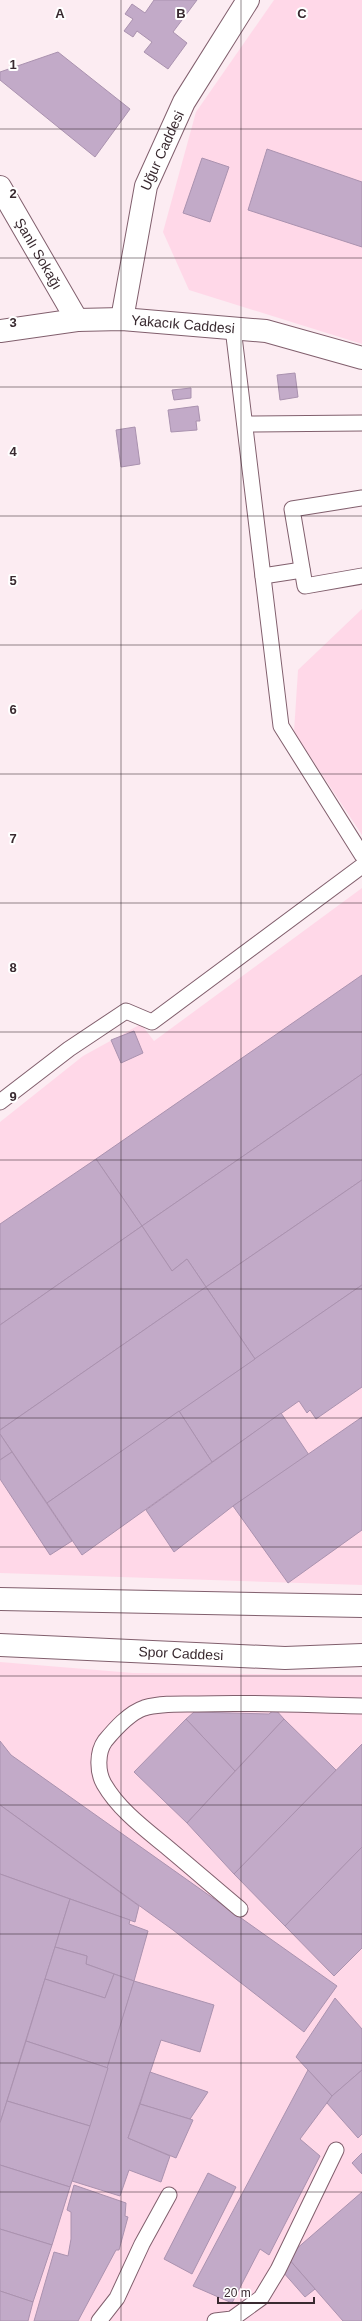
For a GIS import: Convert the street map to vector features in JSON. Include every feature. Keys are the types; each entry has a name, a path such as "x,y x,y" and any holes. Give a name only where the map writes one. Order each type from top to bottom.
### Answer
{"street":[{"name":"Uğur Caddesi","path":"122,319 146,186 184,102 248,0"},
{"name":"Şanlı Sokağı","path":"0,187 77,320"},
{"name":"Yakacık Caddesi","path":"0,330 77,320 122,319 266,331 362,358"},
{"path":"0,1599 362,1606"},
{"name":"Spor Caddesi","path":"0,1645 285,1658 362,1656"}],"lane":[{"path":"233,328 281,726 362,856"},
{"path":"245,424 362,423"},
{"path":"362,498 292,509 305,586 362,576"},
{"path":"263,576 302,570"},
{"path":"0,1102 69,1049 126,1011 152,1022 362,866"},
{"path":"240,1909 136,1822 110,1793 103,1782 100,1771 99,1758 102,1746 113,1731 127,1718 143,1708 160,1705 227,1702 362,1706"},
{"path":"215,2321 232,2319 261,2298 278,2270 336,2150"},
{"path":"99,2321 117,2298 142,2244 169,2195"}],"shaded area":[{"path":"274,0 362,0 362,344 189,290 163,232 196,112"},
{"path":"362,609 362,835 294,732 298,670"},
{"path":"362,888 362,1585 0,1573 0,1122 83,1056 141,1024 154,1041"},
{"path":"0,1662 133,1673 362,1675 362,2321 0,2321"}],"building":[{"path":"154,0 197,0 173,32 187,43 168,69 144,52 152,42 137,31 133,37 124,31 133,19 125,14 132,4 145,13"},
{"path":"58,52 130,109 95,157 0,80 0,72"},
{"path":"267,149 362,182 362,247 248,210"},
{"path":"202,158 229,167 210,222 183,213"},
{"path":"295,373 298,397 280,400 277,375"},
{"path":"191,388 191,398 174,400 172,390"},
{"path":"198,406 200,421 196,421 197,430 171,432 168,410"},
{"path":"135,427 140,464 121,467 116,430"},
{"path":"362,975 362,1074 142,1226 96,1159"},
{"path":"134,1031 143,1053 121,1063 111,1040"},
{"path":"362,1074 362,1180 206,1287 187,1259 172,1271 142,1226"},
{"path":"96,1159 142,1226 0,1325 0,1224"},
{"path":"362,1180 362,1285 255,1359 206,1287"},
{"path":"142,1226 172,1271 187,1259 206,1287 0,1430 0,1325"},
{"path":"362,1285 362,1387 316,1419 310,1410 307,1413 299,1401 212,1462 179,1411"},
{"path":"206,1287 255,1359 47,1503 0,1434 0,1430"},
{"path":"179,1411 212,1462 82,1555 47,1503"},
{"path":"281,1413 309,1455 233,1506 174,1552 146,1510"},
{"path":"362,1417 362,1530 288,1583 233,1506"},
{"path":"0,1434 12,1452 0,1460"},
{"path":"12,1452 72,1541 50,1555 0,1479 0,1460"},
{"path":"275,1709 284,1719 235,1771 186,1719 194,1712 269,1714"},
{"path":"186,1719 235,1771 187,1823 134,1772"},
{"path":"284,1719 336,1770 234,1874 187,1823"},
{"path":"0,1741 11,1755 337,1986 304,2032 173,1930 0,1805"},
{"path":"362,1744 362,1847 285,1926 234,1874"},
{"path":"0,1805 139,1906 135,1922 0,1874"},
{"path":"362,1847 362,1948 334,1976 285,1926"},
{"path":"0,1874 70,1899 0,2123"},
{"path":"70,1899 130,1920 129,1924 148,1931 134,1981 86,1964 87,1956 55,1947"},
{"path":"55,1947 87,1956 86,1964 114,1974 105,1998 45,1979"},
{"path":"114,1974 134,1981 108,2068 26,2041 45,1979 105,1998"},
{"path":"134,1981 214,2005 200,2052 161,2040 128,2138 170,2156 161,2182 129,2170 120,2196 72,2181"},
{"path":"335,1998 362,2029 362,2070 332,2096 296,2057"},
{"path":"26,2041 108,2068 90,2126 7,2101"},
{"path":"308,2070 332,2096 300,2139 320,2156 269,2255 260,2249 232,2303 193,2286"},
{"path":"362,2070 362,2134 358,2138 327,2103 332,2096"},
{"path":"150,2072 208,2092 190,2119 140,2104"},
{"path":"7,2101 90,2126 70,2187 0,2165 0,2123"},
{"path":"140,2104 193,2120 176,2158 128,2138"},
{"path":"362,2153 362,2174 352,2163"},
{"path":"0,2165 70,2187 52,2245 0,2229"},
{"path":"208,2173 236,2187 192,2274 164,2259"},
{"path":"74,2185 126,2203 125,2216 128,2217 119,2250 116,2250 78,2321 34,2321 54,2252 68,2256 71,2239 71,2212 67,2210"},
{"path":"362,2192 362,2321 343,2321 287,2257"},
{"path":"0,2229 52,2245 33,2302 0,2291"},
{"path":"287,2257 315,2289 305,2297 283,2272"},
{"path":"0,2291 33,2302 28,2321 0,2321"}]}
